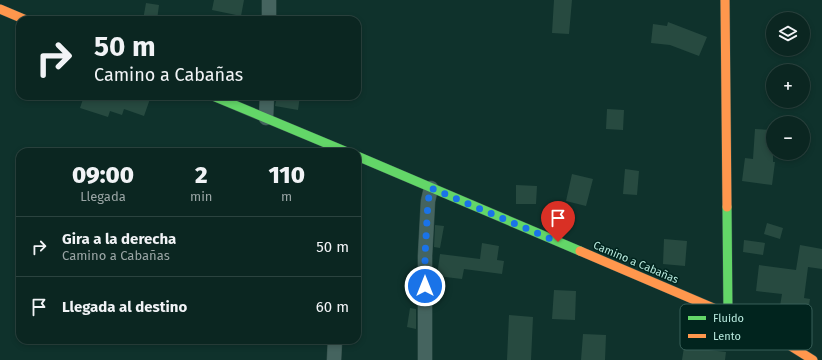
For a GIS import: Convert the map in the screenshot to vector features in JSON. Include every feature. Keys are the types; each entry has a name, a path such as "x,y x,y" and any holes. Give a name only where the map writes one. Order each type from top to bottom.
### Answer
{"street":[{"path":"269,16 270,0"},
{"path":"726,0 728,304"},
{"path":"0,9 17,16"},
{"path":"223,100 337,148"},
{"path":"266,118 267,100"},
{"name":"Camino a Cabañas","path":"361,158 704,304"},
{"path":"425,360 425,256 428,201 431,188"},
{"path":"334,360 335,344"},
{"name":"Camino a Cabañas","path":"797,350 813,360"}],"building":[{"path":"214,0 244,0 241,16 212,10"},
{"path":"554,0 572,0 569,34 552,33"},
{"path":"146,3 159,5 158,16 144,16"},
{"path":"668,22 707,37 699,56 670,45 651,43 653,24 667,26"},
{"path":"83,100 150,100 144,116 124,109 122,115 110,111 108,117 80,108"},
{"path":"276,100 299,100 298,110 275,106"},
{"path":"607,109 624,110 623,130 606,129"},
{"path":"755,129 766,130 766,160 773,160 773,162 775,162 772,185 742,181 745,158 753,159"},
{"path":"625,169 639,171 637,195 623,194"},
{"path":"572,174 593,179 586,206 566,201"},
{"path":"516,185 537,186 536,204 516,204"},
{"path":"767,223 783,228 780,239 764,234"},
{"path":"435,225 444,226 440,248 434,247"},
{"path":"664,239 687,241 685,266 663,264"},
{"path":"744,240 765,243 763,255 743,252"},
{"path":"482,243 499,246 497,260 504,261 502,274 464,269 462,279 437,276 440,254 480,259"},
{"path":"800,245 822,249 822,269 808,267 804,298 810,299 809,304 780,304 782,294 756,291 759,265 796,270"},
{"path":"554,290 576,291 575,320 552,319"},
{"path":"410,308 416,309 416,329 407,327"},
{"path":"509,315 533,317 531,360 507,360"},
{"path":"583,334 606,335 605,360 581,360"},
{"path":"684,350 709,350 726,352 725,360 682,360"}],"traffic: fast":[{"path":"223,100 337,148"},
{"path":"361,158 580,251"},
{"path":"727,207 728,304"}],"traffic: slow":[{"path":"725,0 727,207"},
{"path":"0,9 17,16"},
{"path":"580,251 704,304"},
{"path":"797,350 813,360"}],"route":[{"path":"425,286 428,201 431,188 558,242"}]}
